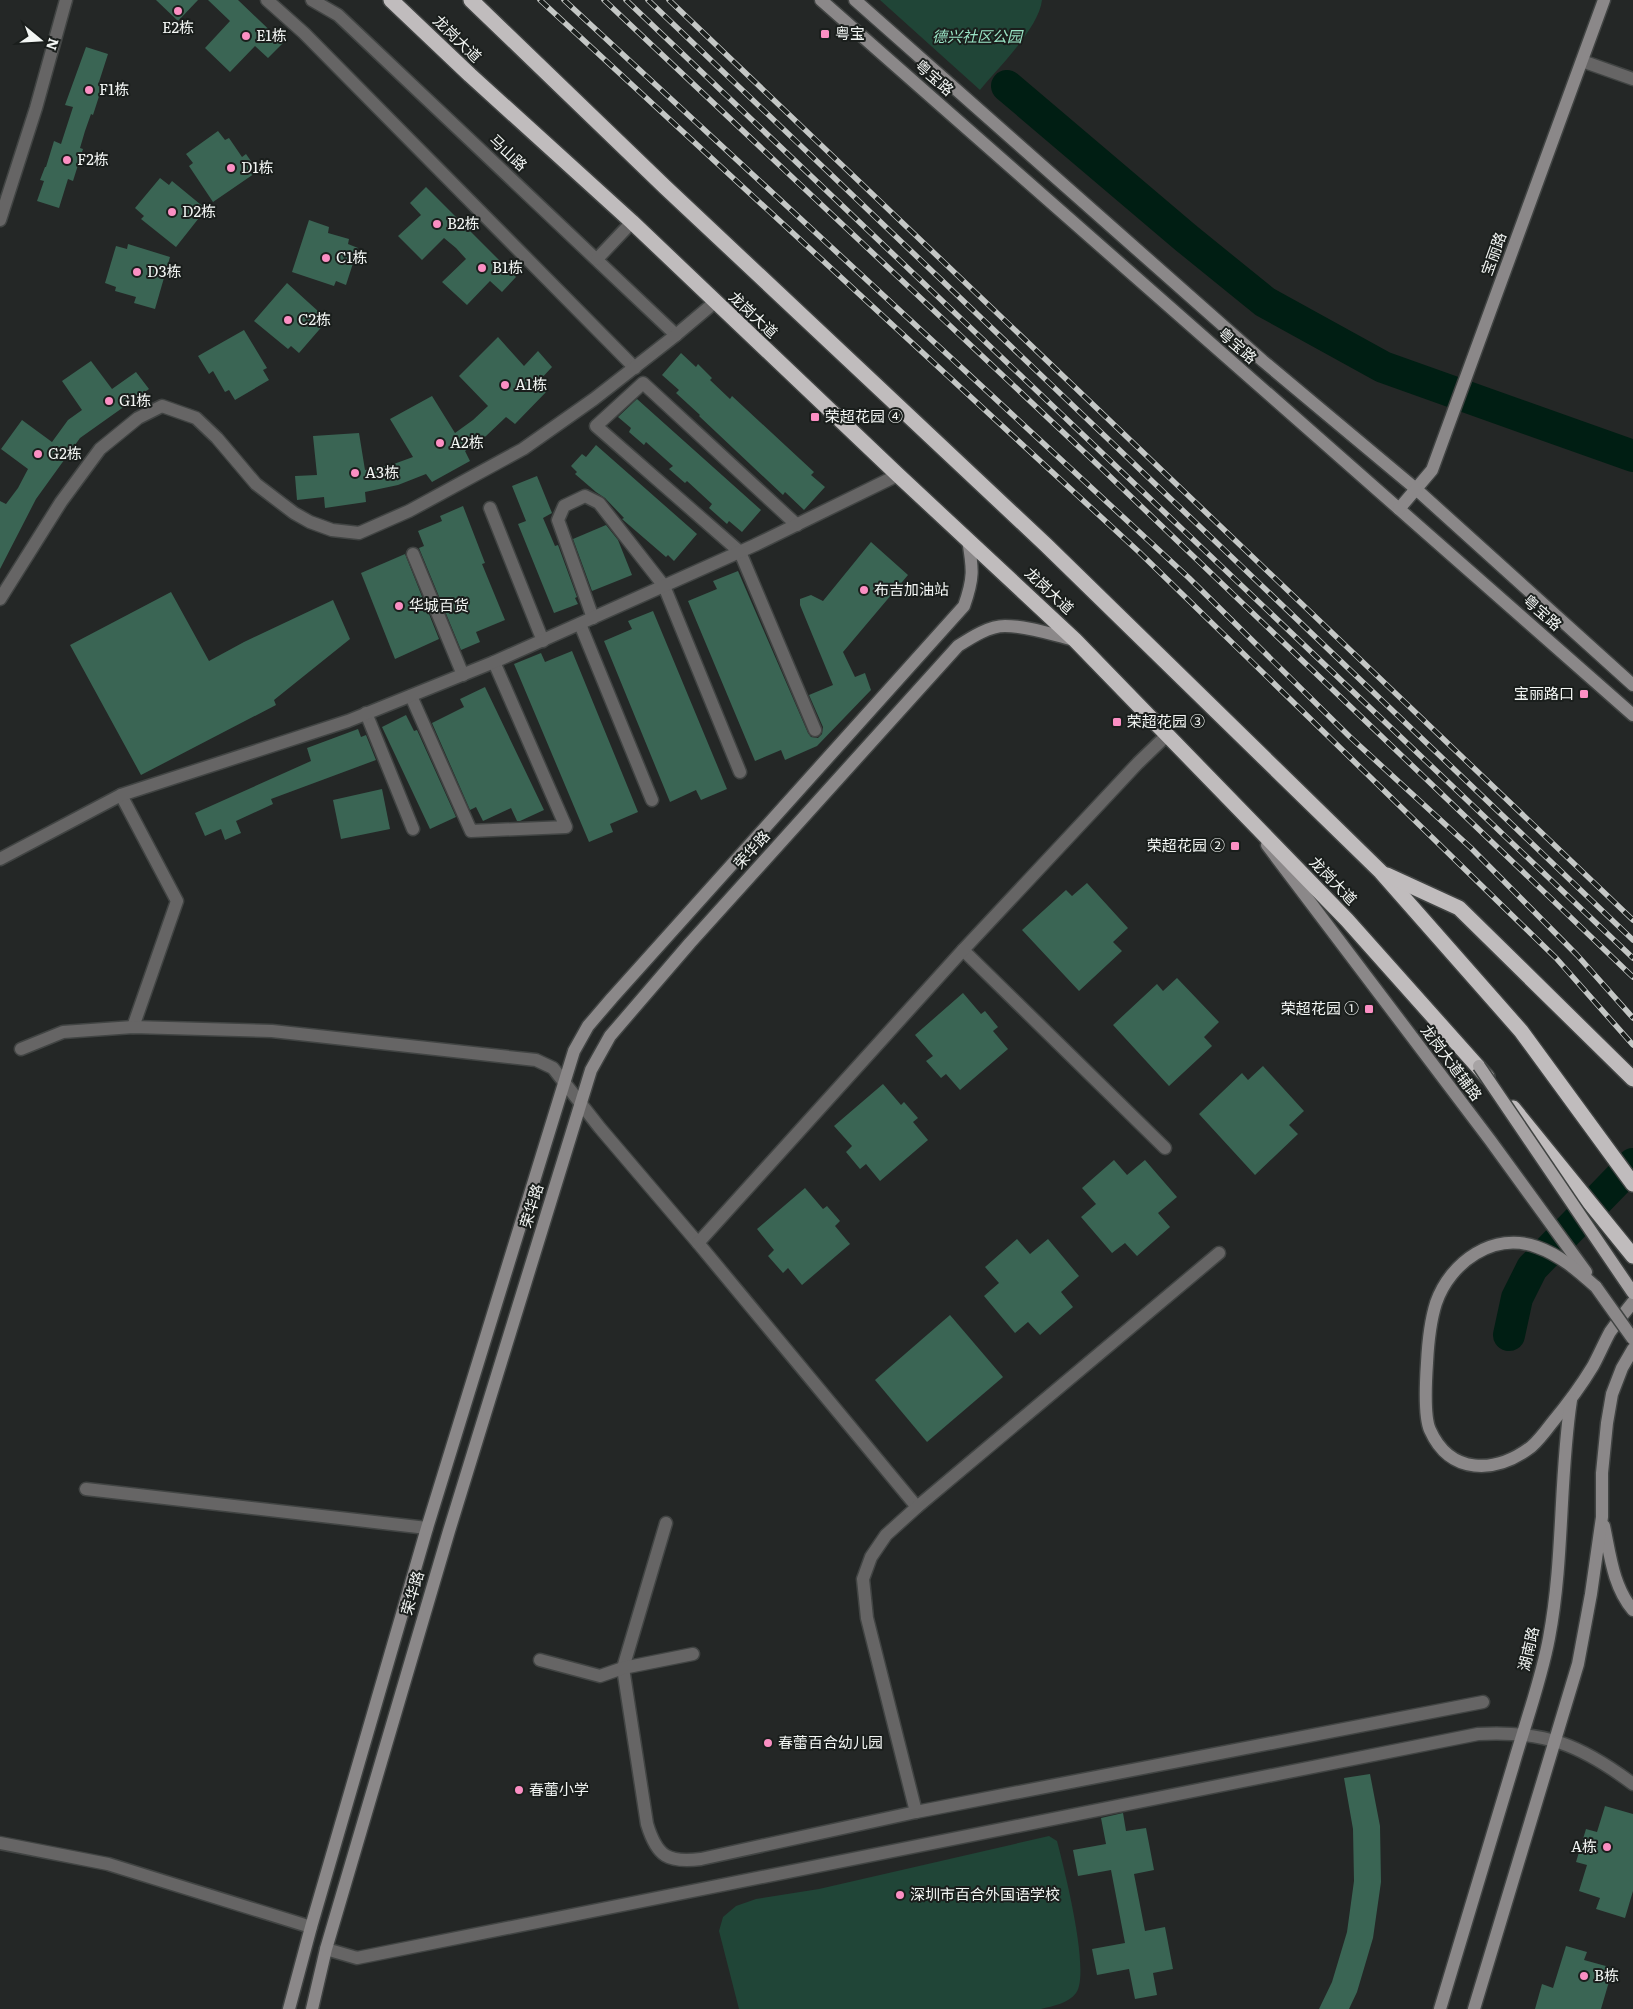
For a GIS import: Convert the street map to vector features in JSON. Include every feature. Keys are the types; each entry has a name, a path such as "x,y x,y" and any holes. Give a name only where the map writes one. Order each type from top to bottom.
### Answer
{"highway":[{"name":"龙岗大道","path":"391,0 470,75 632,222 1075,640 1347,920 1479,1066 1633,1256"},
{"name":"龙岗大道","path":"471,0 665,187 1046,545 1381,872 1521,1031 1633,1184"},
{"path":"1381,872 1459,908 1633,1079"}],"main road":[{"name":"粤宝路","path":"821,0 1633,715"},
{"name":"粤宝路","path":"855,0 1256,354 1416,489 1633,685"},
{"name":"宝丽路","path":"1398,509 1432,470 1604,0"},
{"name":"荣华路","path":"289,2009 310,1927 427,1528 574,1051 588,1026 612,998 964,606 970,590 973,568 968,540"},
{"name":"荣华路","path":"312,2009 326,1949 446,1541 591,1070 610,1036 690,943 958,646 974,636 1005,626 1075,640"},
{"name":"龙岗大道辅路","path":"1240,810 1454,1093 1633,1339"},
{"name":"龙岗大道辅路","path":"1479,1066 1633,1293"},
{"path":"1572,1398 1531,1446 1515,1456 1485,1466 1472,1466 1448,1457 1428,1428 1426,1391 1428,1342 1436,1302 1446,1282 1467,1258 1495,1244 1511,1243 1544,1249 1570,1264 1596,1287"},
{"name":"湖南路","path":"1440,2009 1549,1640 1558,1583 1562,1483 1566,1432 1572,1398 1593,1366 1610,1333 1633,1302"},
{"path":"1474,2009 1578,1664 1591,1594 1602,1517 1602,1473 1612,1394 1622,1368 1633,1349"},
{"path":"1602,1517 1617,1583 1633,1610"}],"street":[{"path":"0,220 36,108 66,0"},
{"path":"268,0 635,368"},
{"name":"马山路","path":"312,0 338,15 676,335"},
{"path":"324,0 338,15"},
{"path":"1582,61 1633,79"},
{"path":"597,259 632,222"},
{"path":"0,599 61,502 100,449 138,418 162,406 196,418 217,438 256,484 294,513 310,522 332,530 359,533 409,512 523,449 635,368 715,302"},
{"path":"796,525 643,383 596,426 740,552 815,730"},
{"path":"0,859 121,795 366,714 494,662 740,552 898,475"},
{"path":"593,618 558,520 564,506 585,496 599,503 664,586 740,772"},
{"path":"490,508 543,641"},
{"path":"413,554 463,675"},
{"path":"580,624 652,800"},
{"path":"411,696 471,831 566,827 494,662"},
{"path":"366,714 413,829"},
{"path":"698,1243 963,950 1138,764 1167,736"},
{"path":"121,795 178,901 133,1027"},
{"path":"963,950 1165,1148"},
{"path":"21,1049 63,1032 133,1027 272,1031 536,1060 553,1068 580,1103 917,1507"},
{"path":"916,1812 867,1618 863,1579 871,1557 886,1535 917,1507 1219,1254"},
{"path":"86,1489 427,1528"},
{"path":"666,1523 623,1668 647,1824 652,1840 659,1851 668,1858 682,1861 701,1860 916,1812 1483,1702"},
{"path":"540,1660 600,1676 623,1668 693,1654"},
{"path":"326,1949 357,1958 1464,1737 1500,1733 1522,1734 1554,1740 1591,1755 1633,1784"},
{"path":"0,1843 108,1864 310,1927"}],"green space":[{"name":"德兴社区公园","path":"880,0 1042,0 1034,23 1026,35 980,90"},
{"path":"1049,1836 1057,1841 1075,1920 1078,1943 1080,1982 1076,1993 1069,1999 1060,2004 1041,2009 739,2009 719,1931 723,1917 736,1906 756,1899 819,1889"}],"building":[{"name":"E2栋","path":"156,0 198,0 178,21"},
{"name":"E1栋","path":"208,0 238,0 283,43 268,58 255,46 230,72 205,48 230,21"},
{"path":"86,47 108,54 99,82 103,84 93,115 91,114 85,131 80,148 83,149 73,181 68,179 59,208 37,201 44,181 40,180 54,141 61,144 73,107 65,105"},
{"name":"D1栋","path":"218,131 225,140 229,138 242,157 246,154 258,171 213,202 189,166 193,163 186,154"},
{"name":"D2栋","path":"160,178 169,185 172,181 206,209 176,247 141,219 144,216 135,208"},
{"path":"426,187 516,277 502,292 490,281 467,305 442,282 466,259 456,248 444,238 422,260 398,236 421,215 410,203"},
{"name":"C1栋","path":"309,220 329,227 328,233 349,239 348,244 358,248 346,285 336,281 334,286 292,272"},
{"name":"D3栋","path":"128,244 170,257 155,309 134,303 136,297 115,291 116,287 105,283 116,246 127,249"},
{"name":"C2栋","path":"287,283 319,312 316,316 325,323 299,353 291,346 288,349 254,321"},
{"path":"244,330 267,368 263,370 269,380 235,400 229,390 225,392 213,371 209,374 198,356"},
{"path":"498,337 524,366 538,351 552,367 539,381 548,390 515,424 506,417 486,436 465,451 470,461 432,482 426,474 398,485 365,492 366,502 325,508 324,497 297,500 295,476 317,475 313,436 359,433 365,470 391,465 413,457 390,419 432,396 455,433 473,420 488,406 459,376"},
{"path":"681,353 696,367 698,364 712,378 710,380 730,399 732,396 814,472 811,475 825,487 804,510 785,492 783,495 676,393 679,390 662,375"},
{"path":"91,361 112,389 136,372 149,389 80,438 36,499 0,569 0,501 6,504 18,488 28,469 1,449 22,420 52,442 68,420 82,410 62,381"},
{"path":"637,399 761,510 742,532 729,521 727,524 709,508 712,504 687,481 685,483 669,469 673,466 646,442 644,445 629,432 631,428 618,417"},
{"path":"596,445 697,534 674,561 668,555 666,557 622,519 624,518 605,498 575,474 577,472 571,466 582,454 586,457"},
{"path":"537,476 552,513 543,518 555,546 558,545 578,604 554,613 518,524 526,521 512,486"},
{"path":"463,506 485,563 482,564 505,620 476,632 480,642 461,650 419,548 424,546 418,531 442,521 440,516"},
{"path":"606,525 618,540 632,575 592,591 573,539"},
{"path":"871,542 908,575 843,652 855,677 865,673 871,690 817,746 785,760 781,750 755,761 688,601 717,589 713,581 738,571 808,733 811,737 818,738 822,734 823,727 809,695 833,685 800,605 800,599 811,595 823,601"},
{"name":"华城百货","path":"405,554 439,639 395,659 361,573"},
{"path":"171,592 209,661 244,642 333,600 350,639 274,700 276,705 141,775 70,645"},
{"path":"653,611 727,789 701,800 696,790 670,802 604,641 632,629 628,621"},
{"path":"572,651 638,812 610,824 613,832 589,842 514,664 541,653 545,662"},
{"path":"485,687 544,810 520,821 517,821 511,808 483,821 476,807 470,810 432,723 464,707 460,699"},
{"path":"406,715 414,731 417,730 456,817 430,829 382,727"},
{"path":"358,729 361,737 366,735 376,760 271,799 273,804 236,821 241,833 225,840 221,829 205,836 195,813 311,761 307,748"},
{"path":"382,789 390,829 341,839 333,800"},
{"path":"1087,883 1128,928 1113,942 1122,951 1079,991 1022,930 1066,890 1072,896"},
{"path":"1177,978 1219,1022 1204,1037 1212,1046 1169,1086 1113,1025 1157,984 1163,991"},
{"path":"963,993 981,1014 985,1011 998,1027 993,1031 1008,1049 960,1090 946,1074 941,1078 926,1061 933,1056 915,1035"},
{"path":"1263,1066 1304,1111 1289,1125 1298,1134 1255,1175 1199,1114 1242,1073 1248,1080"},
{"path":"883,1084 901,1105 904,1102 918,1118 913,1122 928,1140 880,1181 866,1164 860,1169 846,1152 852,1146 834,1126"},
{"path":"1114,1160 1127,1175 1145,1160 1177,1197 1158,1213 1170,1227 1137,1256 1125,1243 1112,1253 1081,1217 1096,1204 1082,1188"},
{"path":"805,1188 823,1209 827,1206 840,1221 835,1226 850,1244 802,1285 788,1268 783,1273 768,1256 774,1250 757,1229"},
{"path":"1017,1239 1030,1254 1048,1239 1079,1276 1061,1292 1073,1307 1040,1335 1028,1322 1015,1333 984,1296 999,1283 985,1267"},
{"path":"950,1315 1003,1377 927,1442 875,1380"},
{"path":"1370,1774 1380,1826 1381,1882 1373,1938 1357,1992 1349,2009 1319,2009 1332,1982 1347,1932 1354,1881 1353,1829 1344,1778"},
{"name":"A栋","path":"1605,1806 1633,1814 1633,1891 1625,1918 1596,1909 1600,1898 1579,1891 1587,1865 1576,1862 1586,1829 1597,1832"},
{"path":"1123,1813 1126,1831 1146,1828 1154,1870 1134,1874 1145,1931 1165,1927 1173,1969 1153,1973 1157,1995 1135,1999 1129,1969 1097,1975 1092,1949 1125,1943 1111,1870 1078,1876 1073,1850 1106,1844 1101,1818"},
{"name":"B栋","path":"1566,1946 1587,1952 1584,1960 1613,1968 1601,2009 1535,2009 1542,1984 1553,1988"}],"waterway":[{"path":"1007,86 1186,238 1265,302 1383,367 1633,456"},
{"path":"1509,1335 1517,1298 1532,1268 1633,1164"}],"railway":[{"path":"540,0 1139,552 1556,958 1633,1045"},
{"path":"564,0 1189,578 1350,737 1471,848 1577,955 1633,1018"},
{"path":"604,0 1099,466 1633,977"},
{"path":"626,0 1633,958"},
{"path":"648,0 1633,940"},
{"path":"669,0 1633,920"}],"place":[{"name":"E2栋","path":"178,11"},
{"name":"粤宝","path":"825,34"},
{"name":"E1栋","path":"246,36"},
{"name":"F1栋","path":"89,90"},
{"name":"F2栋","path":"67,160"},
{"name":"D1栋","path":"231,168"},
{"name":"D2栋","path":"172,212"},
{"name":"B2栋","path":"437,224"},
{"name":"C1栋","path":"326,258"},
{"name":"B1栋","path":"482,268"},
{"name":"D3栋","path":"137,272"},
{"name":"C2栋","path":"288,320"},
{"name":"A1栋","path":"505,385"},
{"name":"G1栋","path":"109,401"},
{"name":"荣超花园 ④","path":"815,417"},
{"name":"A2栋","path":"440,443"},
{"name":"G2栋","path":"38,454"},
{"name":"A3栋","path":"355,473"},
{"name":"布吉加油站","path":"864,590"},
{"name":"华城百货","path":"399,606"},
{"name":"宝丽路口","path":"1584,694"},
{"name":"荣超花园 ③","path":"1117,722"},
{"name":"荣超花园 ②","path":"1235,846"},
{"name":"荣超花园 ①","path":"1369,1009"},
{"name":"春蕾百合幼儿园","path":"768,1743"},
{"name":"春蕾小学","path":"519,1790"},
{"name":"A栋","path":"1607,1847"},
{"name":"深圳市百合外国语学校","path":"900,1895"},
{"name":"B栋","path":"1584,1976"}]}
